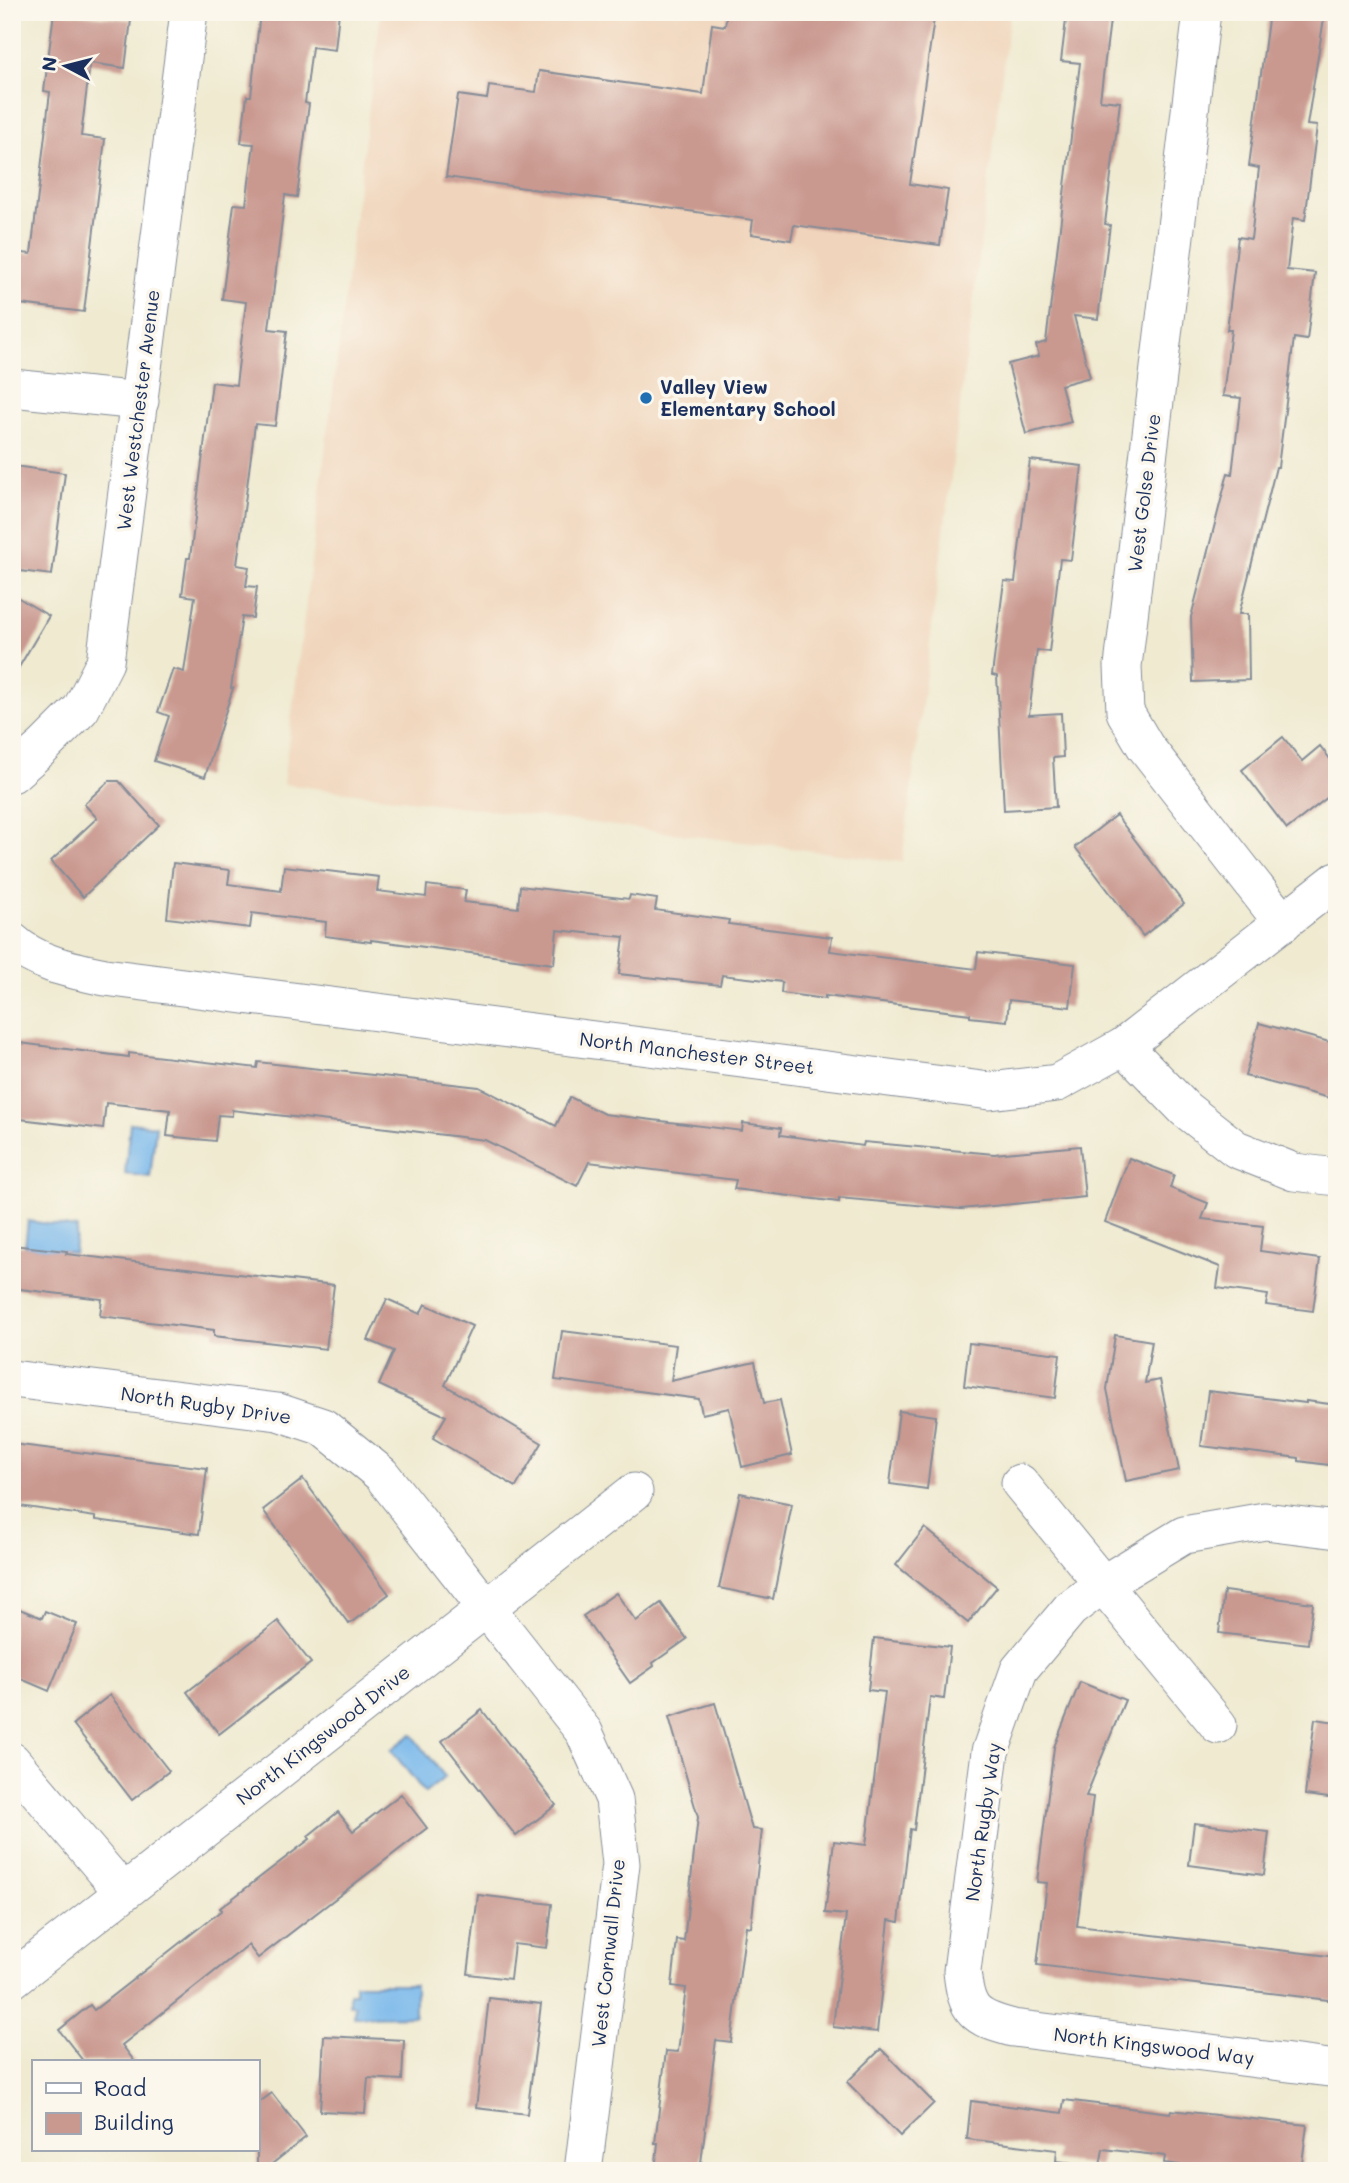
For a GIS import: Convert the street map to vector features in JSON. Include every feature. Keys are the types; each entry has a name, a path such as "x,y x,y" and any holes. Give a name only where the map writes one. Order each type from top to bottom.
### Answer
{"street":[{"name":"West Westchester Avenue","path":"12,774 81,709 105,662 189,12"},
{"name":"West Golse Drive","path":"1202,12 1123,666 1125,712 1145,746 1283,923"},
{"path":"12,388 140,401"},
{"name":"North Manchester Street","path":"12,941 23,951 64,969 105,977 990,1091 1057,1083 1124,1046 1337,880"},
{"path":"1124,1046 1185,1109 1236,1149 1294,1172 1337,1177"},
{"name":"North Rugby Drive","path":"12,1379 278,1412 323,1427 382,1474 486,1608"},
{"path":"1020,1483 1218,1725"},
{"name":"North Kingswood Drive","path":"12,1980 634,1492"},
{"name":"North Rugby Way","path":"974,2012 964,1993 962,1970 990,1752 1019,1670 1070,1609 1102,1584 1184,1535 1265,1521 1337,1531"},
{"name":"West Cornwall Drive","path":"486,1608 584,1732 614,1799 621,1864 583,2171"},
{"path":"12,1761 123,1892"},
{"name":"North Kingswood Way","path":"974,2012 990,2022 1013,2028 1337,2069"}],"shaded area":[{"name":"Valley View Elementary School","path":"381,12 1010,12 902,862 283,784"}],"water":[{"path":"130,1123 156,1126 150,1177 125,1174"},
{"path":"28,1221 77,1228 74,1253 25,1247"},
{"path":"412,1734 445,1777 425,1793 391,1750"},
{"path":"355,1984 415,1984 415,2016 354,2017 355,2005 349,2005 349,1993 355,1993"}],"building":[{"path":"54,12 131,20 125,68 90,63 81,136 105,139 84,312 12,303 14,252 31,254 50,92 44,91"},
{"path":"260,12 339,12 335,50 312,47 305,103 309,104 297,197 285,195 269,329 287,331 275,426 255,424 237,565 249,567 246,586 257,587 253,618 242,617 233,688 205,777 154,761 169,716 158,712 173,669 184,672 195,597 182,595 187,558 190,558 212,382 236,385 246,302 222,299 234,204 246,205 254,144 241,143 247,96 251,96"},
{"path":"727,12 935,12 910,184 948,190 940,245 794,225 791,240 751,234 753,220 446,177 458,95 487,99 489,86 536,92 539,71 703,94 712,24 725,26"},
{"path":"1067,12 1111,12 1100,100 1120,102 1105,224 1110,225 1098,319 1074,316 1090,377 1061,385 1071,422 1026,434 1008,364 1039,356 1036,345 1046,342 1080,63 1061,61"},
{"path":"1269,12 1325,12 1307,125 1317,126 1305,220 1293,218 1287,270 1315,273 1307,340 1294,338 1278,467 1239,614 1248,614 1249,680 1193,682 1191,617 1228,473 1232,474 1241,398 1223,396 1231,330 1227,330 1238,237 1251,239 1259,168 1249,166"},
{"path":"1030,460 1082,466 1071,560 1060,559 1049,652 1037,650 1029,715 1061,713 1063,757 1053,758 1056,807 1004,810 997,676 992,675 1004,581 1015,582"},
{"path":"14,466 65,473 52,575 12,570"},
{"path":"12,594 49,616 12,679"},
{"path":"1283,737 1302,761 1320,746 1337,768 1337,790 1287,829 1242,770"},
{"path":"109,781 119,781 159,825 83,897 51,861 97,818 84,804"},
{"path":"1116,815 1184,904 1143,936 1075,847"},
{"path":"173,863 230,870 228,884 281,891 284,866 379,877 377,891 426,897 427,885 466,890 464,902 518,908 520,886 629,899 630,895 657,899 655,910 729,920 728,924 832,937 830,951 976,969 978,952 1075,964 1070,1007 1009,1000 1007,1021 825,996 825,999 781,993 782,982 722,975 720,985 619,974 624,937 557,930 554,964 325,936 326,922 252,913 250,928 167,918"},
{"path":"1259,1023 1337,1044 1337,1100 1245,1076"},
{"path":"12,1042 129,1057 129,1053 257,1068 258,1062 479,1087 556,1126 570,1097 604,1114 742,1131 743,1123 781,1128 780,1135 863,1146 864,1142 994,1154 1080,1146 1085,1197 961,1209 839,1198 839,1202 734,1189 736,1180 589,1162 577,1186 485,1140 346,1123 232,1110 232,1116 218,1115 215,1141 167,1136 170,1110 106,1103 103,1129 12,1118"},
{"path":"1129,1158 1174,1175 1170,1188 1208,1203 1202,1219 1263,1226 1260,1251 1320,1259 1313,1311 1266,1305 1268,1295 1217,1288 1220,1267 1105,1222"},
{"path":"12,1245 67,1251 66,1254 334,1285 326,1349 214,1336 214,1330 100,1316 102,1299 12,1288"},
{"path":"387,1299 420,1314 425,1304 472,1326 445,1385 542,1443 516,1487 433,1438 446,1416 379,1385 394,1351 368,1340"},
{"path":"562,1331 676,1345 671,1381 755,1362 764,1403 780,1400 792,1455 742,1467 729,1408 702,1414 699,1399 555,1380"},
{"path":"1115,1335 1152,1341 1145,1383 1160,1380 1179,1470 1126,1481 1107,1389"},
{"path":"969,1343 1060,1354 1055,1398 964,1386"},
{"path":"1208,1391 1337,1405 1337,1466 1299,1461 1299,1458 1201,1446"},
{"path":"899,1411 936,1416 927,1489 890,1484"},
{"path":"12,1444 207,1468 199,1534 12,1505"},
{"path":"303,1479 389,1594 349,1624 263,1510"},
{"path":"740,1493 792,1504 773,1599 719,1588"},
{"path":"925,1528 997,1587 968,1623 896,1565"},
{"path":"1224,1591 1313,1603 1308,1644 1219,1633"},
{"path":"616,1593 636,1621 661,1603 687,1639 630,1683 583,1616"},
{"path":"12,1606 42,1618 45,1611 77,1624 49,1691 12,1675"},
{"path":"278,1621 311,1663 219,1734 187,1692"},
{"path":"874,1638 950,1647 944,1699 930,1697 914,1830 910,1829 899,1922 889,1920 877,2032 833,2027 846,1915 825,1913 834,1841 866,1845 885,1692 868,1690"},
{"path":"1080,1682 1125,1700 1086,1796 1093,1797 1077,1926 1337,1957 1337,2001 1037,1965 1047,1883 1037,1882 1054,1747"},
{"path":"110,1695 169,1771 132,1800 73,1724"},
{"path":"715,1703 752,1829 762,1830 751,1927 746,1926 731,2042 716,2040 700,2171 655,2171 658,2143 655,2143 666,2051 678,2052 686,1988 672,1986 677,1940 684,1941 698,1817 669,1717"},
{"path":"482,1710 556,1805 516,1836 442,1741"},
{"path":"1315,1719 1337,1722 1337,1799 1305,1795"},
{"path":"401,1794 427,1828 258,1958 248,1945 122,2045 133,2060 82,2060 59,2030 90,2005 94,2010 222,1910 220,1908 310,1839 308,1836 338,1812 353,1831"},
{"path":"1194,1823 1269,1832 1264,1875 1189,1865"},
{"path":"478,1895 552,1904 547,1948 514,1944 510,1979 468,1974"},
{"path":"489,1998 541,2004 527,2114 476,2108"},
{"path":"324,2036 404,2040 402,2080 368,2078 365,2113 320,2111"},
{"path":"881,2049 934,2103 900,2136 847,2082"},
{"path":"272,2093 306,2137 263,2171 257,2171 259,2103"},
{"path":"1064,2100 1307,2125 1301,2171 1225,2171 1164,2163 1165,2156 1103,2149 1100,2166 1056,2161 1057,2150 967,2139 971,2101 1062,2113"}],"place":[{"name":"Valley View Elementary School","path":"646,398"}]}
